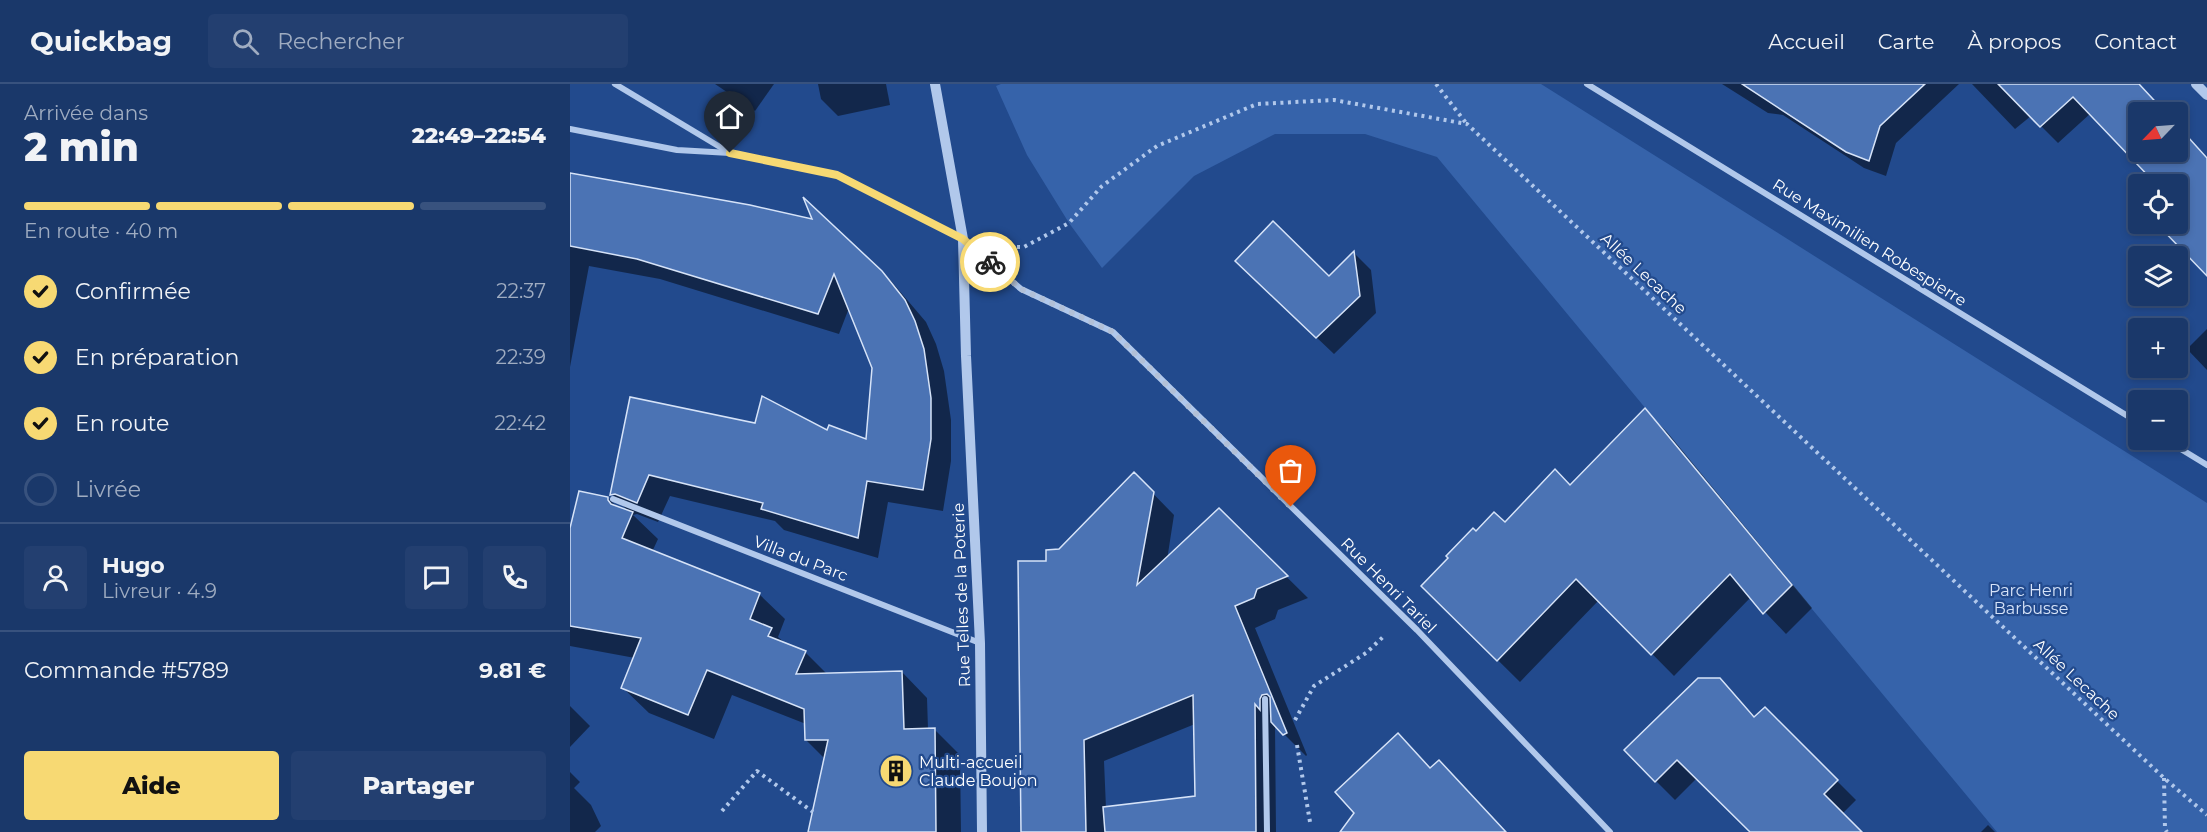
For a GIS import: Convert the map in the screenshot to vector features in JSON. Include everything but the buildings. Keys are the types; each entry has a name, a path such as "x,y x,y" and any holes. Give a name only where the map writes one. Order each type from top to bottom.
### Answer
{"street":[{"path":"615,84 730,153"},
{"name":"Rue Telles de la Poterie","path":"935,84 963,239 966,356 980,643 982,832"},
{"name":"Rue Maximilien Robespierre","path":"1587,84 2128,416"},
{"path":"2196,84 2207,95"},
{"path":"570,129 677,150 730,153"},
{"name":"Rue Henri Tariel","path":"730,153 837,175 963,239 1021,289 1113,332 1404,618 1610,832"},
{"path":"2182,450 2207,465"},
{"name":"Villa du Parc","path":"613,499 980,643"},
{"path":"1265,699 1267,832"}],"path":[{"name":"Allée Lecache","path":"1436,84 1467,124 2207,815"},
{"path":"963,239 1024,247 1069,223 1102,186 1157,146 1257,104 1335,100 1467,124"},
{"path":"1293,723 1314,686 1366,653 1404,618"},
{"path":"1295,734 1310,822"},
{"path":"722,810 757,771 813,812"},
{"path":"2164,777 2165,829 2167,832"}],"green space":[{"name":"Parc Henri Barbusse","path":"1001,84 1541,84 2207,503 2207,832 1997,832 1437,157 1365,134 1275,134 1194,176 1102,268 1069,223 1027,155 996,86"}],"way so far":[{"path":"990,262 1021,289 1113,332 1291,507"}],"place":[{"name":"Multi-accueil Claude Boujon","path":"896,771"}],"route":[{"path":"730,153 837,175 963,239 990,262"}]}
